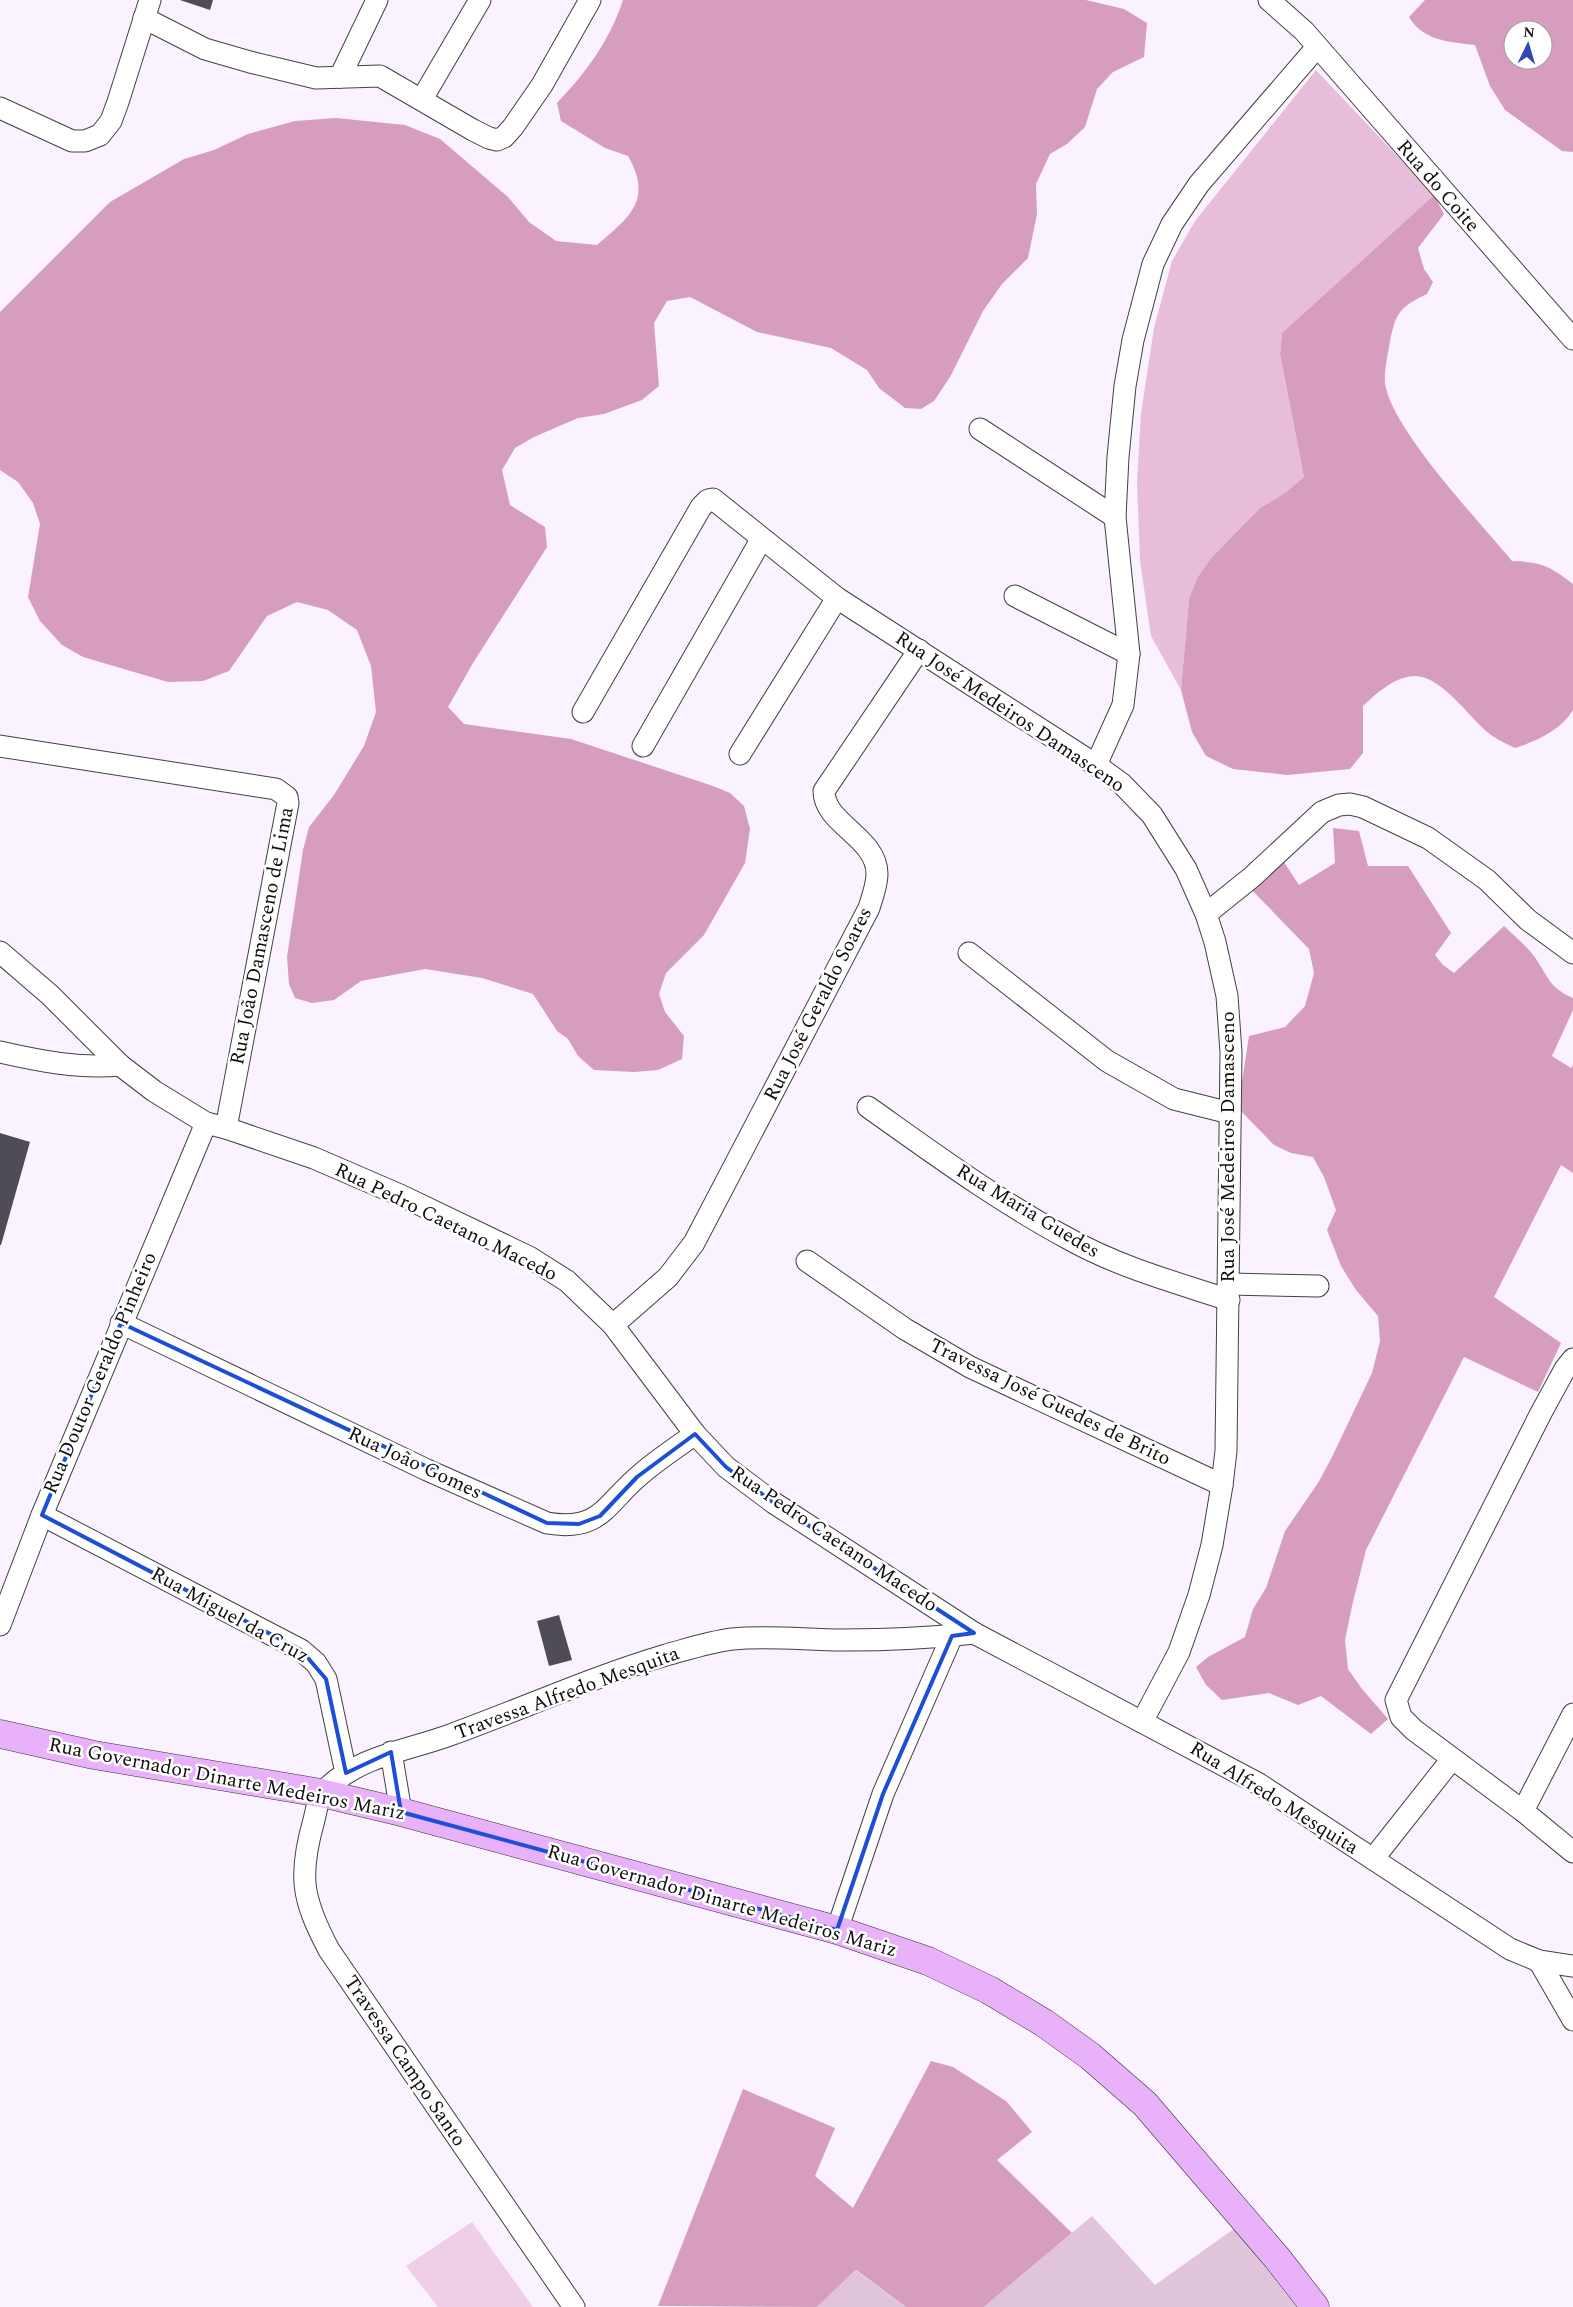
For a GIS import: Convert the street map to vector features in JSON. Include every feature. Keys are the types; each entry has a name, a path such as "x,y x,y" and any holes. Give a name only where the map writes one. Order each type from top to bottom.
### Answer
{"main road":[{"name":"Rua Governador Dinarte Medeiros Mariz","path":"0,1734 94,1755 322,1793 401,1812 837,1930 919,1958 989,1990 1044,2023 1090,2056 1145,2104 1276,2258 1315,2307"}],"street":[{"path":"340,77 376,0"},
{"path":"422,99 480,0"},
{"path":"0,108 72,141 94,139 104,131 118,102 147,9 205,49 316,78 380,76 489,138 501,139 512,127 542,85 590,0"},
{"path":"1269,0 1304,31"},
{"path":"1292,0 1304,31"},
{"name":"Rua do Coite","path":"1304,31 1573,339"},
{"path":"1096,765 1123,705 1129,654 1115,517 1125,386 1133,340 1153,264 1172,224 1199,184 1318,47"},
{"path":"980,429 1115,517"},
{"name":"Rua José Medeiros Damasceno","path":"582,712 701,507 708,500 713,499 761,540 837,598 919,650 1008,711 1096,765 1122,784 1152,815 1186,869 1216,942 1226,996 1231,1052 1226,1451 1212,1545 1199,1595 1179,1652 1142,1722"},
{"path":"642,746 761,540"},
{"path":"1015,596 1129,654"},
{"path":"740,754 837,598"},
{"name":"Rua José Geraldo Soares","path":"613,1325 668,1277 694,1243 711,1214 869,908 877,874 874,858 868,848 829,809 824,800 824,791 919,650"},
{"name":"Rua João Damasceno de Lima","path":"0,746 276,789 288,797 287,812 216,1126"},
{"path":"1206,914 1252,877 1322,812 1339,804 1350,804 1363,807 1428,838 1487,880 1528,920 1573,953"},
{"name":"Rua Pedro Caetano Macedo","path":"0,952 50,995 120,1065 154,1091 216,1126 314,1158 402,1196 530,1257 567,1281 613,1325 695,1434 726,1467 774,1503 974,1633"},
{"path":"969,954 1107,1061 1174,1098 1230,1114"},
{"path":"0,1052 68,1065 97,1068 120,1065"},
{"name":"Rua Maria Guedes","path":"868,1107 963,1173 1069,1240 1131,1268 1229,1292 1318,1286"},
{"name":"Rua Doutor Geraldo Pinheiro","path":"0,1625 42,1515 121,1323 216,1126"},
{"name":"Travessa José Guedes de Brito","path":"807,1261 905,1329 970,1367 1222,1486"},
{"name":"Rua João Gomes","path":"121,1323 427,1470 547,1523 579,1524 600,1516 637,1477 695,1434"},
{"path":"1573,1358 1541,1412 1397,1696 1396,1705 1402,1717 1452,1759 1524,1811 1573,1852"},
{"name":"Rua Miguel da Cruz","path":"42,1515 277,1637 308,1657 326,1678 346,1773"},
{"name":"Travessa Alfredo Mesquita","path":"322,1793 346,1773 390,1752 448,1736 634,1664 704,1644 732,1639 773,1637 842,1640 952,1636 974,1633"},
{"name":"Rua Alfredo Mesquita","path":"974,1633 1259,1784 1479,1931 1510,1949 1539,1961 1573,1966"},
{"path":"837,1930 883,1794 952,1636"},
{"path":"1524,1811 1573,1714"},
{"path":"390,1752 401,1812"},
{"path":"1372,1859 1452,1759"},
{"name":"Travessa Campo Santo","path":"322,1793 308,1840 303,1868 305,1894 313,1918 329,1950 574,2307"},
{"path":"1539,1961 1573,2020"}],"highlighted area":[{"path":"121,1323 547,1523 579,1524 600,1516 637,1477 695,1434 726,1467 774,1503 974,1633 952,1636 883,1794 837,1930 401,1812 391,1752 346,1773 326,1679 301,1650 42,1515"}],"shaded area":[{"path":"623,0 1086,0 1124,9 1147,23 1144,57 1113,72 1097,89 1085,127 1067,144 1050,154 1036,184 1037,214 1028,258 1002,284 983,311 950,377 934,401 921,409 905,408 879,388 867,370 831,348 757,332 690,297 667,301 654,323 659,386 642,400 604,414 578,418 534,437 515,448 502,470 510,505 545,527 547,547 473,663 448,707 464,724 571,739 713,786 730,793 744,806 750,829 745,863 704,935 666,973 659,994 665,1012 684,1036 682,1059 658,1070 634,1072 594,1070 578,1056 568,1039 557,1031 533,994 482,978 425,969 361,981 334,1000 312,1003 295,998 289,984 287,957 303,850 309,827 334,795 364,746 376,712 371,666 357,630 328,610 297,602 267,616 229,671 203,681 168,682 83,657 62,645 40,621 28,597 40,524 33,503 18,482 0,470 0,312 110,202 184,159 214,150 248,134 295,121 336,118 405,125 440,139 508,197 529,222 556,241 597,245 628,216 634,206 638,196 635,171 628,156 605,148 561,121 557,103 578,80 596,55 618,15"},
{"path":"1425,0 1573,0 1573,152 1562,151 1505,110 1490,86 1475,45 1429,36 1415,25 1409,17"},
{"path":"1316,70 1434,195 1282,333 1280,354 1304,477 1285,493 1260,508 1212,557 1189,599 1181,690 1151,636 1140,561 1137,482 1141,413 1154,328 1172,261 1195,221"},
{"path":"1434,195 1444,214 1418,248 1424,269 1433,282 1427,294 1405,307 1397,317 1390,341 1385,383 1391,402 1419,449 1459,500 1512,561 1531,562 1545,566 1573,584 1573,710 1562,723 1548,734 1515,748 1491,735 1436,683 1426,678 1408,677 1387,686 1363,706 1363,753 1350,769 1287,775 1233,769 1206,756 1192,732 1181,690 1189,599 1198,577 1212,557 1260,508 1285,493 1304,477 1280,354 1282,333"},
{"path":"1333,828 1359,831 1368,866 1408,866 1451,933 1435,955 1443,965 1454,973 1504,926 1531,952 1558,990 1573,998 1573,1010 1552,1056 1571,1068 1573,1065 1573,1173 1561,1165 1494,1297 1561,1343 1538,1392 1464,1357 1366,1550 1345,1640 1348,1669 1362,1689 1388,1719 1371,1734 1321,1696 1298,1705 1269,1693 1222,1700 1206,1685 1196,1667 1208,1657 1245,1637 1253,1609 1266,1588 1285,1531 1318,1483 1332,1457 1372,1373 1380,1341 1378,1316 1356,1290 1341,1266 1327,1230 1336,1210 1324,1177 1313,1157 1291,1153 1274,1145 1238,1108 1249,1036 1285,1027 1305,1006 1314,973 1309,949 1252,890 1282,859 1299,885 1335,863"},
{"path":"931,2061 953,2067 1006,2101 1032,2132 997,2160 1072,2233 984,2307 906,2307 856,2270 817,2307 658,2306 743,2089 835,2128 815,2176 853,2208"},
{"path":"1092,2216 1155,2285 1235,2228 1296,2307 984,2307"},
{"path":"472,2222 533,2307 438,2307 406,2266"},
{"path":"855,2270 906,2307 817,2307"}],"building":[{"path":"180,0 213,0 210,10"},
{"path":"0,1133 30,1142 1,1245 0,1245"},
{"path":"559,1615 572,1660 549,1666 537,1621"}]}
